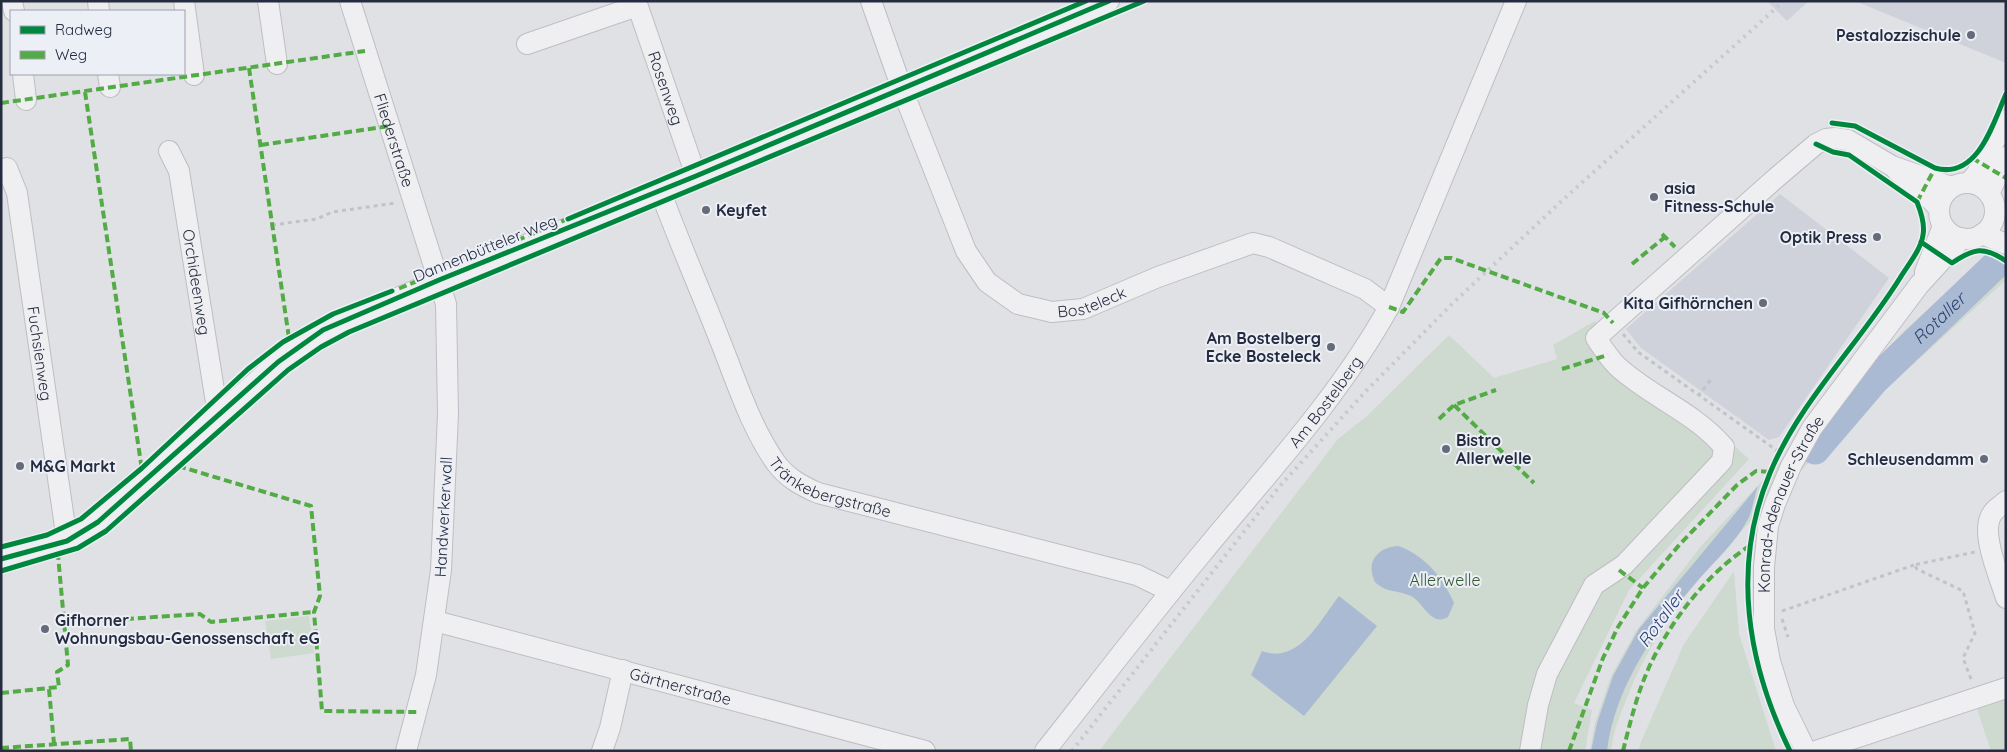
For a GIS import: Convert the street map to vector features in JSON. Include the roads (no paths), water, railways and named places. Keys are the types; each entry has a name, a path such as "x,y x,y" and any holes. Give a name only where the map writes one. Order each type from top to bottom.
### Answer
{"street":[{"path":"184,1 194,75"},
{"path":"268,1 277,64"},
{"name":"Fliederstraße","path":"350,1 439,280"},
{"name":"Bosteleck","path":"872,1 902,89 966,251 987,282 1018,304 1052,312 1083,309 1253,242 1269,247 1365,289 1389,307"},
{"name":"Am Bostelberg","path":"1046,751 1170,591 1311,422 1366,346 1389,307 1516,1"},
{"path":"527,44 636,3"},
{"name":"Rosenweg","path":"636,3 696,176"},
{"name":"Dannenbütteler Weg","path":"1,559 67,541 98,522 278,362 323,330 439,280 696,176 902,89 1115,6"},
{"path":"23,75 26,100"},
{"path":"1941,218 1943,196 1977,173 2006,120"},
{"path":"1530,751 1538,705 1547,674 1594,585 1624,566 1722,461 1724,447 1685,413 1616,365 1596,338 1816,144 1835,138 1848,140 1892,166 1912,186 1931,199 1949,232 1962,238 1972,238 1982,234 1990,226 2000,224"},
{"name":"Orchideenweg","path":"169,151 179,171 218,415"},
{"path":"2000,224 2006,157"},
{"path":"1892,166 1960,185 1980,186 2000,224"},
{"name":"Fuchsienweg","path":"7,168 17,193 67,541"},
{"name":"Tränkebergstraße","path":"660,190 744,400 763,442 777,464 788,476 801,486 818,493 1136,575 1170,591"},
{"name":"Konrad-Adenauer-Straße","path":"1919,285 1941,218"},
{"name":"Konrad-Adenauer-Straße","path":"1806,751 1784,706 1770,661 1764,629 1763,586 1768,526 1786,459 1812,428 1919,285 1962,238"},
{"name":"Handwerkerwall","path":"406,751 426,674 441,570 448,414 446,304 439,280"},
{"path":"2006,502 1994,510 1989,519 1988,527 1991,549 2006,598"},
{"name":"Gärtnerstraße","path":"435,621 925,751"},
{"path":"602,751 623,670"},
{"path":"1816,751 2006,688"}],"water":[{"path":"1758,486 1750,515 1738,535 1669,616 1641,658 1619,703 1607,751 1591,751 1597,723 1613,676 1639,629"},
{"path":"1398,546 1417,555 1439,576 1454,603 1448,617 1437,619 1432,617 1416,599 1388,590 1375,582 1372,568 1375,557 1385,549"},
{"path":"1339,596 1377,626 1304,716 1251,675 1262,651 1275,654 1287,652 1298,646 1316,628"}],"waterway":[{"name":"Rotaller","path":"1815,450 1874,381 2006,255"}],"railway":[{"path":"1072,751 1279,487 1365,392 1454,302 1566,197 1784,1"}],"place":[{"name":"Pestalozzischule","path":"1971,35"},
{"name":"asia Fitness-Schule","path":"1654,197"},
{"name":"Keyfet","path":"706,210"},
{"name":"Optik Press","path":"1877,237"},
{"name":"Kita Gifhörnchen","path":"1763,303"},
{"name":"Am Bostelberg Ecke Bosteleck","path":"1331,347"},
{"name":"Bistro Allerwelle","path":"1446,449"},
{"name":"Schleusendamm","path":"1984,459"},
{"name":"M&G Markt","path":"20,466"},
{"name":"Gifhorner Wohnungsbau-Genossenschaft eG","path":"45,629"}],"park label":[{"name":"Allerwelle","path":"1445,580"}]}
